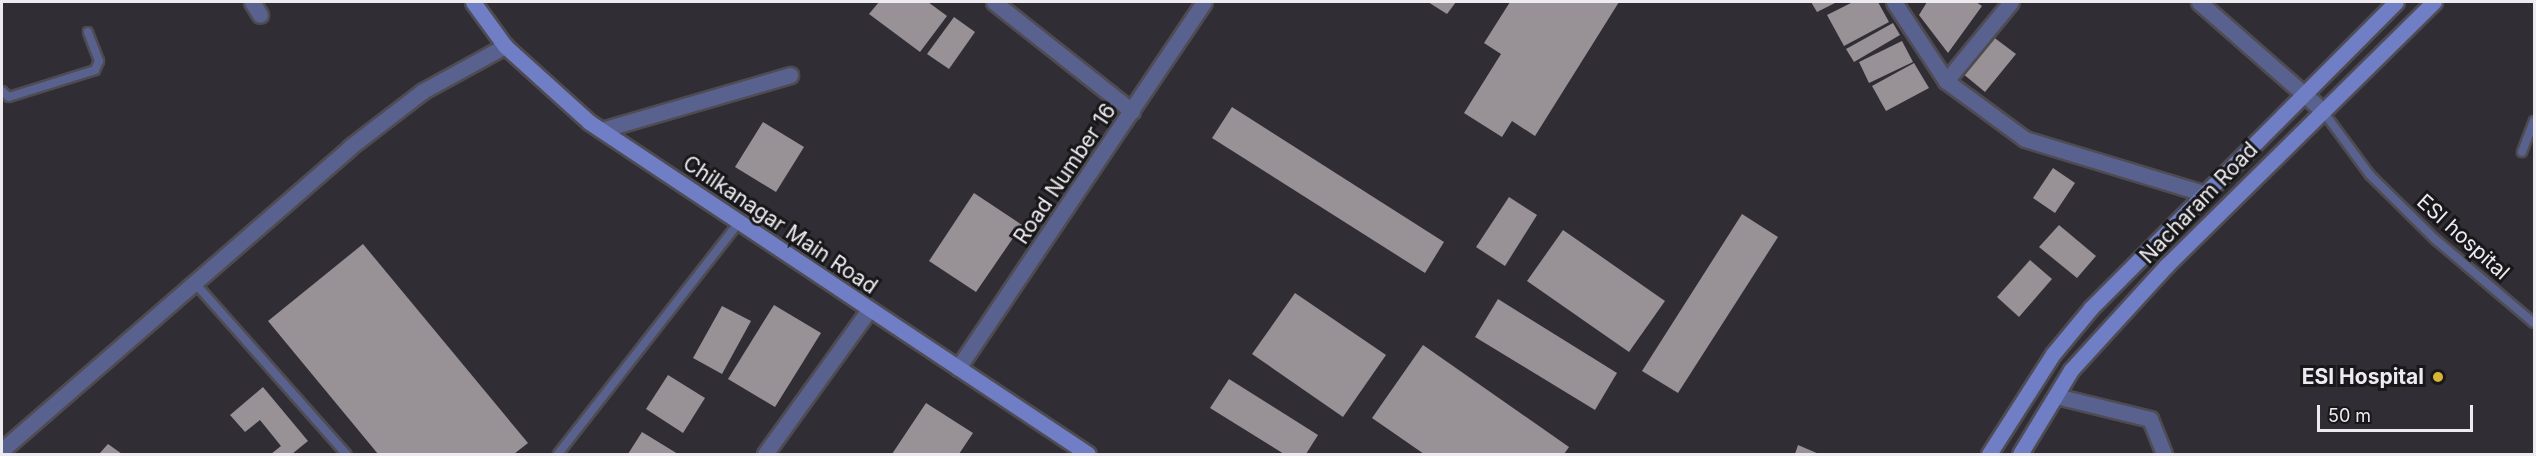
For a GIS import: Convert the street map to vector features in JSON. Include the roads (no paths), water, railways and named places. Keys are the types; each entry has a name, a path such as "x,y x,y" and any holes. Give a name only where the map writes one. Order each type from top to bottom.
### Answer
{"main road":[{"name":"Chilkanagar Main Road","path":"473,2 505,46 601,130 868,311 1088,454"},
{"name":"Nacharam Road","path":"1989,454 2053,354 2203,193 2396,2"},
{"name":"Nacharam Road","path":"2020,454 2071,370 2166,265 2434,2"}],"street":[{"path":"994,2 1132,111"},
{"name":"Road Number 16","path":"958,368 1204,2"},
{"path":"1894,2 1946,81 2025,139 2203,193"},
{"path":"1946,81 2012,2"},
{"path":"2199,2 2306,91 2322,110"},
{"path":"2,450 194,282 395,112 423,91 505,46"},
{"path":"601,130 790,75"},
{"path":"765,454 868,311"},
{"path":"2056,396 2150,419 2164,454"}],"lane":[{"path":"2,91 9,97 95,70 99,61 88,32"},
{"name":"ESI hospital","path":"2322,110 2370,175 2436,240 2535,323"},
{"path":"2522,152 2535,121"},
{"path":"558,454 739,222"},
{"path":"194,282 346,454"}],"place":[{"name":"ESI Hospital","path":"2438,377"}]}
